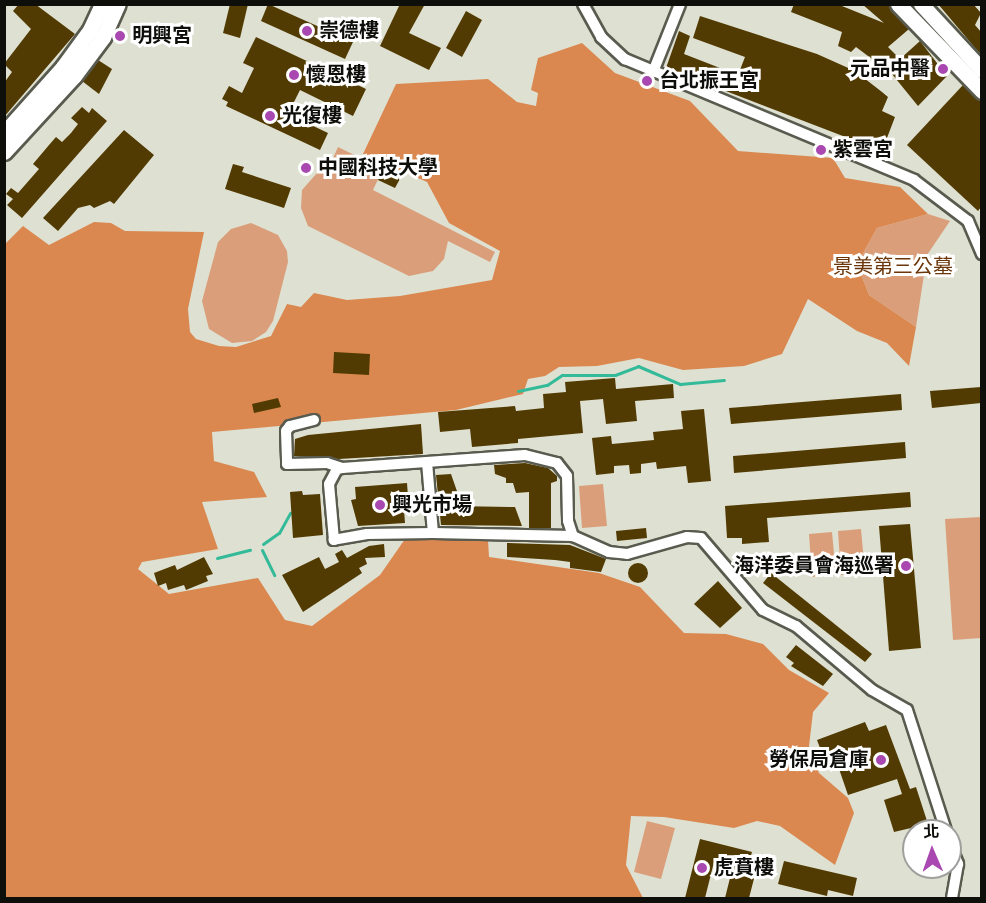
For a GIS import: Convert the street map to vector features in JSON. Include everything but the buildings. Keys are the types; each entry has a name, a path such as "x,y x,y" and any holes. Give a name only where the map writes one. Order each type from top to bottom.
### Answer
{"main road":[{"path":"4,133 63,67 90,30 102,4"},
{"path":"4,152 80,68 104,37 118,4"},
{"path":"898,4 981,91"},
{"path":"921,4 981,70"}],"street":[{"path":"583,4 613,50 653,72 902,172 968,221 981,254"},
{"path":"653,72 680,4"},
{"path":"314,420 290,426 286,431 287,464 327,463 342,468 525,455 557,463 567,476 568,521 573,536"},
{"path":"427,462 432,533"},
{"path":"342,468 329,478 334,540 367,534 573,536 609,552 627,554 687,537 701,538 763,610 796,626 872,690 907,710 942,819"},
{"path":"952,898 955,879"}],"green space":[{"path":"338,147 383,169 373,190 495,252 490,262 448,241 444,259 433,271 409,276 308,226 301,208 302,190 324,165 329,167"},
{"name":"景美第三公墓","path":"928,214 950,221 927,255 916,327 869,295 857,264 877,228"},
{"path":"251,223 278,235 287,251 288,262 273,321 266,332 252,341 232,343 209,329 202,301 218,242 231,229"},
{"path":"603,484 607,526 582,528 579,486"},
{"path":"981,517 981,638 953,640 945,519"},
{"path":"861,529 865,573 841,575 838,531"},
{"path":"832,532 836,575 812,577 809,534"},
{"path":"647,821 675,828 661,879 634,872"}],"shaded area":[{"path":"582,43 615,73 690,101 738,151 833,158 845,178 900,187 928,214 877,228 857,264 869,295 916,327 909,366 887,343 857,331 808,299 782,354 744,366 683,370 639,358 597,366 559,367 545,376 528,379 523,394 456,410 212,432 214,461 254,472 267,497 202,502 218,549 142,562 138,569 169,594 258,578 285,620 312,626 380,575 405,539 488,540 489,557 599,573 640,587 684,633 726,634 763,644 789,670 829,693 813,712 809,746 819,773 848,798 854,813 835,865 780,826 757,821 734,828 664,817 631,816 626,865 643,898 5,898 4,245 23,226 49,245 94,222 111,223 125,231 204,232 188,309 190,332 196,339 219,346 236,347 271,336 287,304 301,307 314,293 347,300 400,296 492,280 500,251 449,223 427,182 363,154 396,84 488,79 517,102 536,106 538,93 531,90 538,58"}],"waterway":[{"path":"518,391 547,385 562,375 615,375 638,366 680,384 724,380"},
{"path":"263,544 279,533 290,513"},
{"path":"217,558 250,550"},
{"path":"262,550 274,575"}],"place":[{"name":"崇德樓","path":"307,31"},
{"name":"明興宮","path":"120,36"},
{"name":"元品中醫","path":"943,69"},
{"name":"懷恩樓","path":"294,75"},
{"name":"台北振王宮","path":"647,81"},
{"name":"光復樓","path":"270,116"},
{"name":"紫雲宮","path":"821,150"},
{"name":"中國科技大學","path":"306,168"},
{"name":"興光市場","path":"380,505"},
{"name":"海洋委員會海巡署","path":"906,566"},
{"name":"勞保局倉庫","path":"881,760"},
{"name":"虎賁樓","path":"702,868"}]}
